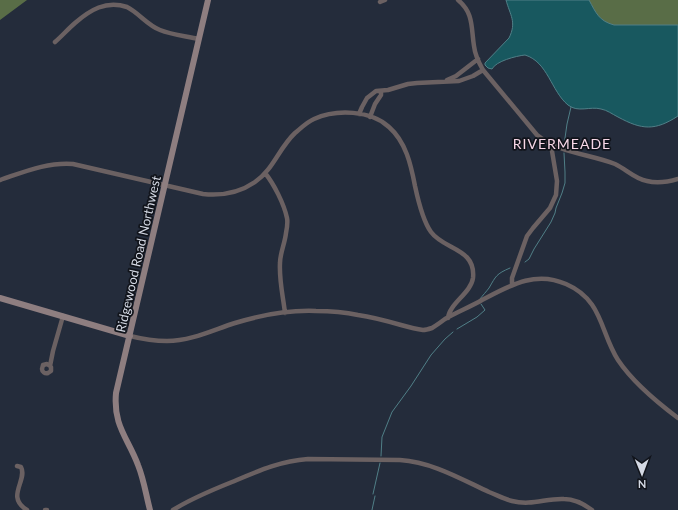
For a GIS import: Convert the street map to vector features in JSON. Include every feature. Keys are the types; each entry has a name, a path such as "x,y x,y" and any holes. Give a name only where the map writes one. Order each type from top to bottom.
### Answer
{"street":[{"name":"Ridgewood Road Northwest","path":"150,510 139,467 120,427 116,412 116,393 208,0"},
{"path":"458,0 464,6 470,17 474,47 484,70 532,130 542,139 552,145 615,164 638,178 648,181 655,183 678,179"},
{"path":"55,42 91,9 101,4 111,3 127,7 159,30 199,39"},
{"path":"446,81 456,76 478,59"},
{"path":"359,114 368,98 376,91 388,90 408,84 464,80 484,70"},
{"path":"370,117 375,104 381,95 381,91"},
{"path":"0,180 40,167 65,163 203,194 222,195 234,193 255,182 265,173 288,140 310,121 318,117 345,112 370,117 382,121 389,127 405,148 416,193 430,231 441,242 466,256 472,265 473,273 471,283 449,312 448,318"},
{"path":"512,285 512,278 527,236 550,208 556,196 557,182 552,145"},
{"path":"265,173 269,177 278,195 287,218 286,235 280,264 285,313"},
{"path":"0,298 130,336 156,341 168,341 181,340 248,320 285,313 314,311 346,313 370,317 423,330 432,328 448,318 512,285 530,279 548,279 566,284 590,301 596,310 619,362 636,381 678,418"},
{"path":"50,366 63,316"},
{"path":"173,510 202,494 273,466 290,461 308,459 413,461 441,470 511,501 530,503 565,499 579,502 592,510"},
{"path":"17,466 21,467 23,471 17,493 18,499 19,503 27,510"}],"shaded area":[{"path":"0,0 27,0 0,20"},
{"path":"506,0 589,0 601,19 614,25 678,25 678,116 662,124 648,127 634,124 607,111 597,108 576,109 568,105 562,99 539,64 525,55 502,61 492,69 488,68 485,63 509,38 511,32 513,23"},
{"path":"585,0 678,0 678,38 616,26 597,20"}],"waterway":[{"path":"564,145 571,107"},
{"path":"525,262 529,259 555,213 565,183 564,153"},
{"path":"480,299 497,276 510,268"},
{"path":"457,329 477,317 485,310 481,304"},
{"path":"381,456 382,437 392,412 431,355 453,332"},
{"path":"373,494 380,463"},
{"path":"372,510 375,496"}],"district":[{"name":"RIVERMEADE","path":"562,143"}]}
